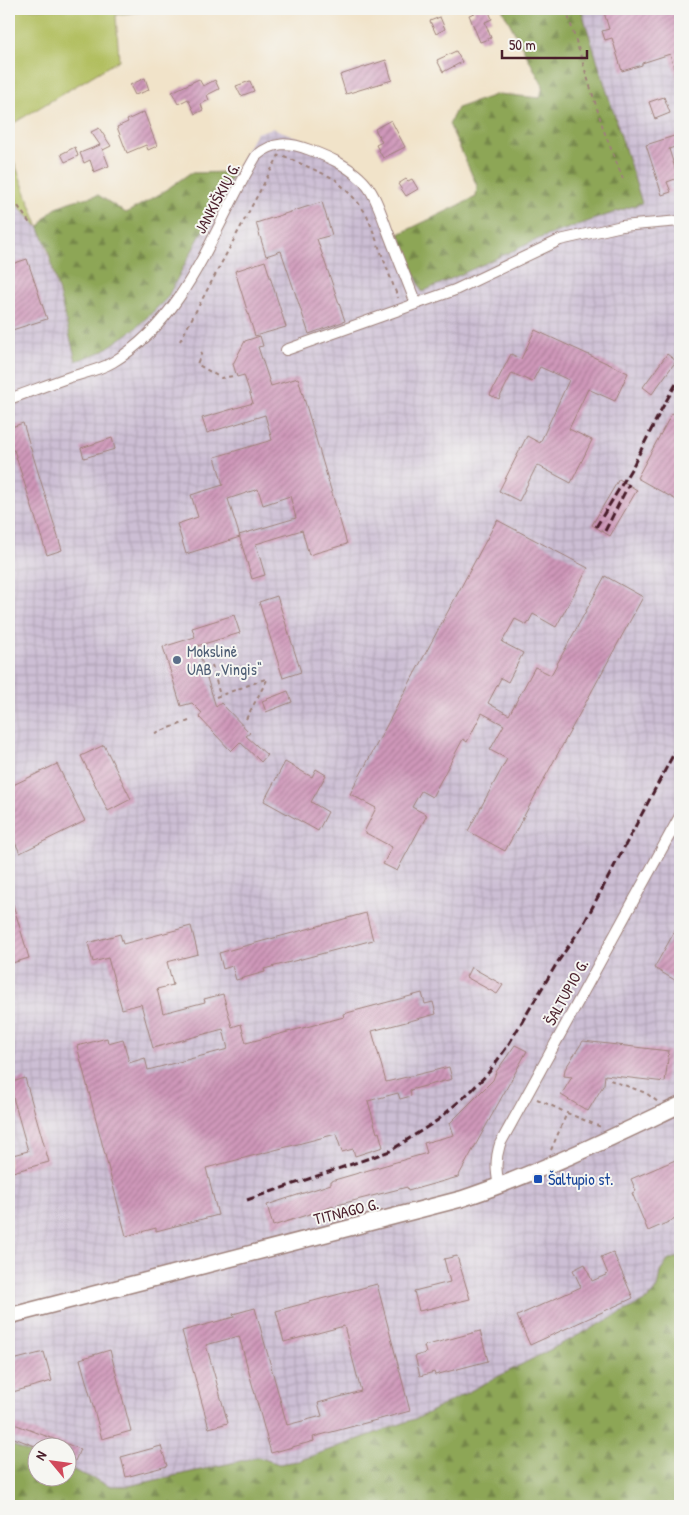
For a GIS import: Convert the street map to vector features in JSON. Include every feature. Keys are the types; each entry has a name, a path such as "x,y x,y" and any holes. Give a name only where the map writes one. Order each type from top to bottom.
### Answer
{"street":[{"name":"JANKIŠKIŲ G.","path":"9,399 97,370 112,362 152,330 165,317 188,284 256,156 272,145 285,144 304,148 334,159 362,179 380,211 416,304"},
{"path":"286,350 455,290 560,240 622,226 680,221"},
{"name":"ŠALTUPIO G.","path":"499,1187 495,1166 500,1144 680,816"},
{"name":"TITNAGO G.","path":"9,1316 425,1209 499,1187 680,1105"}],"path":[{"path":"566,9 604,132 623,179"},
{"path":"180,341 280,154 335,179 357,201 366,215 402,310"},
{"path":"9,193 31,225"},
{"path":"202,352 197,364 222,378 234,376"},
{"path":"9,405 14,426"},
{"path":"212,665 220,696"},
{"path":"216,698 268,678 246,719"},
{"path":"155,733 192,720"},
{"path":"610,1080 646,1093 658,1103 664,1113"},
{"path":"528,1095 604,1128 607,1139"},
{"path":"552,1164 549,1155 567,1113"}],"shaded area":[{"path":"581,9 680,9 680,1257 669,1260 660,1272 658,1288 648,1299 420,1417 298,1461 279,1464 258,1457 129,1486 111,1486 78,1472 78,1438 28,1438 28,1452 9,1444 9,196 39,228 46,246 76,361 101,352 136,328 167,298 256,133 273,128 342,155 365,172 379,190 422,292 543,237 642,203"}],"green space":[{"path":"9,9 160,9 116,15 119,60 9,126"},
{"path":"502,9 581,9 642,203 543,237 422,292 399,234 476,197 477,186 449,124 457,108 498,94 540,98 543,86"},
{"path":"9,148 39,228 9,196"},
{"path":"234,172 167,298 136,328 101,352 76,361 47,246 39,228 44,219 64,204 98,195 126,213 160,194 190,173"},
{"path":"680,1257 680,1506 9,1506 9,1444 28,1452 28,1488 78,1488 78,1472 111,1486 129,1486 258,1457 279,1464 298,1461 420,1417 648,1299 657,1288 660,1272 669,1259"}],"building":[{"path":"473,9 488,9 492,19 485,22 491,38 480,42 469,15 475,13"},
{"path":"603,9 680,9 680,81 678,82 670,54 622,71 612,38 605,40 602,31 609,29"},
{"path":"440,17 445,29 436,34 430,21"},
{"path":"456,51 462,62 443,72 437,60"},
{"path":"386,60 392,80 346,94 340,75"},
{"path":"145,78 149,90 135,95 130,85"},
{"path":"199,79 203,86 215,80 219,89 207,95 209,100 201,104 203,110 195,114 188,99 178,104 172,92"},
{"path":"250,81 254,91 241,96 236,86"},
{"path":"664,97 670,113 655,119 649,102"},
{"path":"144,112 157,146 148,150 146,145 127,153 117,127"},
{"path":"391,120 405,147 383,158 376,145 382,142 375,129"},
{"path":"99,128 111,146 103,150 102,148 109,166 94,172 90,160 84,163 80,153 100,145 91,132"},
{"path":"677,135 680,145 669,149 678,178 667,182 671,192 662,195 646,145"},
{"path":"75,147 78,156 65,162 61,154"},
{"path":"406,179 408,181 412,179 418,189 406,196 398,184"},
{"path":"322,202 332,235 317,239 345,321 309,334 281,251 266,256 256,223"},
{"path":"27,259 47,319 9,331 9,265"},
{"path":"265,261 286,327 255,336 235,271"},
{"path":"535,330 628,373 615,401 588,389 569,429 592,440 571,483 537,465 519,501 499,491 527,436 540,443 569,380 540,367 532,382 512,373 499,399 490,395 511,354 521,359"},
{"path":"260,336 263,346 258,347 271,386 298,378 347,544 309,555 302,530 256,544 265,575 252,579 240,537 186,554 177,524 198,517 191,495 223,485 215,457 272,440 265,415 207,433 202,418 253,403 244,375 237,377 233,364 245,341","holes":["258,489 263,505 290,496 296,518 239,535 228,499"]},
{"path":"667,354 676,361 652,394 643,387"},
{"path":"672,413 680,417 680,454 675,463 680,466 680,502 637,478"},
{"path":"23,423 62,550 47,555 14,450 9,451 9,428"},
{"path":"112,438 115,449 84,458 81,448"},
{"path":"619,479 637,490 610,536 592,525"},
{"path":"497,520 588,568 556,627 533,614 527,625 515,619 502,642 523,653 508,682 501,678 488,703 509,715 535,667 551,675 605,576 643,597 505,851 468,831 507,759 490,750 504,725 482,713 467,742 463,739 432,797 421,791 412,807 427,815 397,871 383,864 392,847 364,832 376,808 350,794"},
{"path":"277,596 301,672 283,678 259,602"},
{"path":"234,615 240,633 197,646 216,707 221,703 250,733 246,736 267,755 261,762 240,742 231,751 199,717 202,713 192,703 181,706 163,647 195,637 192,628"},
{"path":"288,691 292,702 266,712 262,701"},
{"path":"104,745 131,799 108,811 81,756"},
{"path":"285,762 312,777 316,769 326,775 311,802 328,812 318,831 264,801"},
{"path":"57,764 85,821 20,853 9,830 9,787"},
{"path":"9,898 11,898 29,958 9,964"},
{"path":"366,913 373,940 264,969 265,972 236,980 232,966 223,969 219,953"},
{"path":"680,922 680,983 654,968"},
{"path":"191,926 198,954 167,962 173,985 157,989 163,1013 205,1002 204,999 223,994 232,1027 241,1024 246,1043 344,1017 343,1014 422,993 425,1004 433,1002 436,1014 372,1031 386,1082 449,1067 452,1079 410,1090 411,1096 400,1099 398,1093 368,1101 383,1147 355,1156 353,1149 342,1152 336,1134 206,1168 218,1215 156,1231 156,1228 126,1236 77,1046 107,1038 108,1043 123,1039 129,1063 145,1058 148,1070 228,1049 223,1029 153,1048 141,1004 122,1009 108,958 93,962 88,943 120,934 123,944"},
{"path":"471,967 503,985 497,994 466,977"},
{"path":"583,1041 669,1051 665,1082 605,1075 604,1084 588,1111 561,1095 572,1077 564,1076 565,1069"},
{"path":"515,1045 527,1051 458,1177 408,1191 407,1187 337,1205 273,1226 267,1205 331,1184 331,1181 427,1153 424,1143 454,1135 450,1123 493,1080 496,1072"},
{"path":"25,1078 49,1162 9,1173 9,1156 28,1151 9,1083"},
{"path":"680,1158 680,1217 648,1231 632,1193 636,1191 631,1179"},
{"path":"613,1252 633,1298 530,1345 517,1316 581,1287 573,1270 585,1264 592,1281 608,1274 601,1257"},
{"path":"457,1256 470,1299 419,1311 414,1291 450,1282 444,1259"},
{"path":"377,1284 410,1411 313,1437 314,1441 271,1453 239,1336 206,1345 228,1423 209,1428 182,1331 234,1317 233,1314 255,1308 287,1425 322,1416 318,1403 361,1391 344,1326 284,1342 276,1311"},
{"path":"480,1331 488,1361 435,1375 434,1372 420,1376 415,1356 426,1353 424,1346"},
{"path":"110,1350 131,1431 102,1439 80,1359"},
{"path":"44,1352 52,1381 9,1393 9,1361"},
{"path":"9,1422 51,1438 28,1438 28,1443 9,1436"},
{"path":"161,1446 167,1466 126,1477 121,1457"}],"railway":[{"path":"596,527 633,466 680,377"},
{"path":"605,531 629,484"},
{"path":"247,1200 390,1151 438,1120 472,1090 489,1072 507,1047 557,963 583,925 680,742"}],"place":[{"name":"Mokslinė UAB „Vingis“","path":"177,660"},
{"name":"Šaltupio st.","path":"538,1179"}]}
